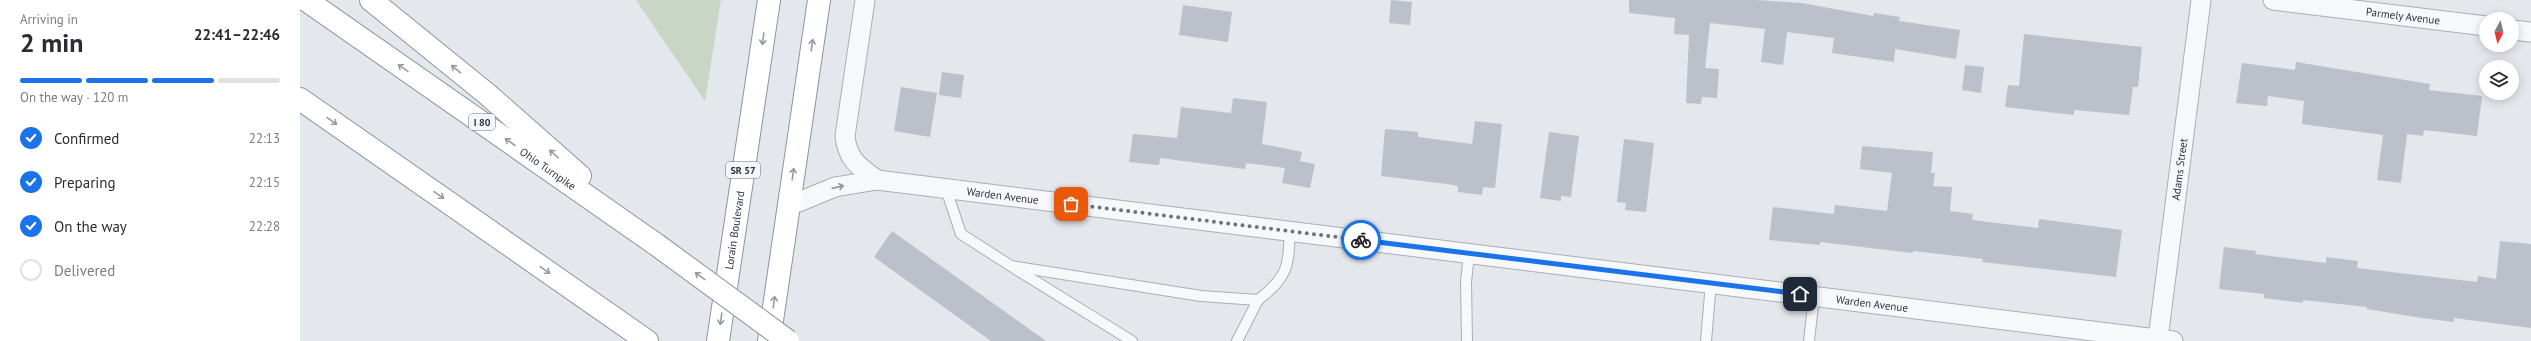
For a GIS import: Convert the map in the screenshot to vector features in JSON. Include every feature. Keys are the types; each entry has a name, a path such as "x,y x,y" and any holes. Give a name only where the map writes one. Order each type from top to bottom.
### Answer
{"highway":[{"name":"Ohio Turnpike","path":"306,0 657,245 788,341"},
{"path":"371,0 486,94 657,245"},
{"name":"Lorain Boulevard","path":"718,341 769,0"},
{"path":"769,341 819,0"},
{"path":"300,99 645,340"}],"street":[{"path":"865,0 845,136 846,150 850,158 877,180"},
{"name":"Adams Street","path":"2165,340 2201,0"},
{"name":"Parmely Avenue","path":"2273,0 2479,25"},
{"path":"2519,31 2531,32"},
{"name":"Warden Avenue","path":"789,206 835,187 877,180 1711,283 2138,338 2165,340"}],"lane":[{"path":"946,189 961,234 1132,341"},
{"path":"1238,341 1258,300 1279,283 1288,260 1290,231"},
{"path":"1467,341 1466,282 1469,254"},
{"path":"1011,266 1201,296 1258,300"},
{"path":"1706,341 1711,283"},
{"path":"1809,341 1814,296"}],"green space":[{"path":"636,0 721,0 705,101"}],"building":[{"path":"1391,0 1412,2 1410,25 1389,23"},
{"path":"1629,0 1756,0 1802,3 1873,16 1874,13 1900,17 1899,21 1960,30 1956,59 1895,49 1894,62 1832,53 1834,38 1787,32 1783,65 1761,62 1765,29 1710,23 1705,68 1719,69 1717,98 1702,97 1701,104 1686,103 1689,35 1674,34 1675,18 1629,13"},
{"path":"1183,5 1232,12 1228,42 1179,35"},
{"path":"2024,34 2142,47 2138,87 2133,87 2129,115 2074,110 2074,115 2005,107 2008,85 2019,86"},
{"path":"2296,62 2430,84 2429,90 2479,96 2479,100 2482,100 2477,136 2424,130 2423,136 2407,134 2401,183 2377,180 2383,135 2302,124 2304,101 2268,96 2267,106 2236,103 2242,63 2295,70"},
{"path":"1965,65 1984,67 1981,93 1962,90"},
{"path":"942,72 964,75 961,98 939,95"},
{"path":"901,87 937,93 930,137 894,131"},
{"path":"1233,98 1267,102 1262,144 1302,152 1300,161 1315,164 1310,188 1282,183 1285,168 1246,163 1245,169 1160,158 1159,165 1129,162 1133,134 1177,138 1181,107 1231,113"},
{"path":"1475,121 1502,124 1495,188 1483,187 1482,195 1458,192 1458,186 1381,176 1385,129 1418,132 1418,137 1472,144"},
{"path":"1549,132 1579,136 1571,197 1561,196 1561,201 1540,198"},
{"path":"1624,139 1654,143 1646,212 1625,210 1626,203 1617,202"},
{"path":"1862,146 1933,152 1931,173 1935,173 1933,186 1952,187 1950,211 1973,214 1972,220 2038,228 2039,219 2122,230 2116,277 1982,262 1983,259 1913,251 1913,253 1820,242 1820,245 1769,240 1773,207 1834,214 1835,205 1887,211 1892,173 1860,169"},
{"path":"892,231 1046,341 991,341 874,257"},
{"path":"2500,241 2531,244 2531,328 2454,318 2454,322 2422,318 2367,309 2367,307 2303,300 2303,303 2264,298 2264,294 2219,289 2224,247 2256,251 2255,254 2326,263 2326,257 2358,261 2357,268 2477,282 2478,276 2496,279"}],"way so far":[{"path":"1071,204 1361,240"}],"route":[{"path":"1361,240 1800,294"}]}
